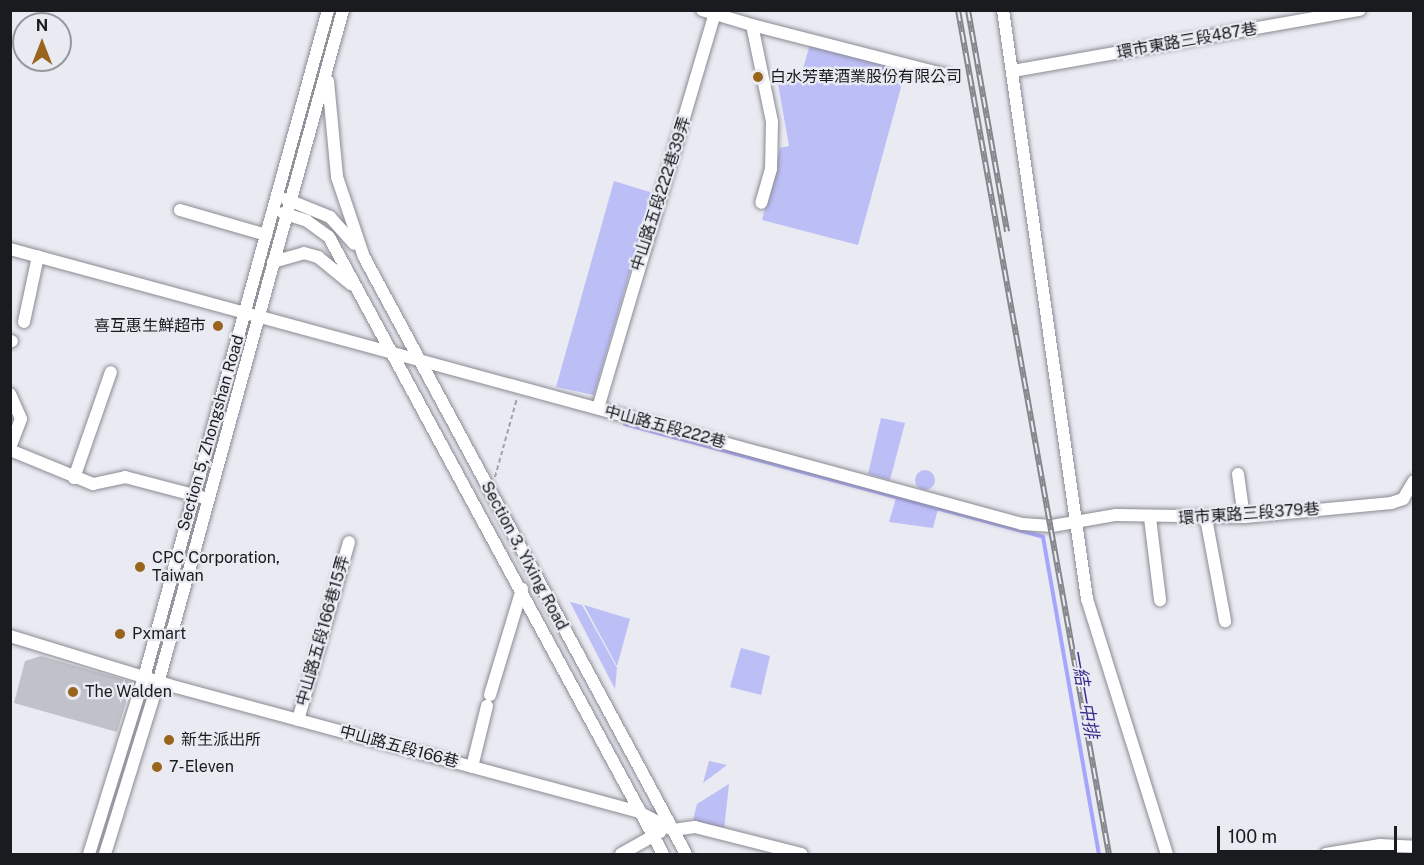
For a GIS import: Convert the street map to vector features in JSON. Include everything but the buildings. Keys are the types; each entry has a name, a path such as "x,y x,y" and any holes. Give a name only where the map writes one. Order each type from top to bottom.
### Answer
{"street":[{"name":"Section 5, Zhongshan Road","path":"89,855 145,674 328,10"},
{"name":"Section 5, Zhongshan Road","path":"105,855 159,680 343,10"},
{"path":"702,10 948,75"},
{"path":"1002,10 1013,71 1073,521 1087,599 1167,855"},
{"name":"環市東路三段487巷","path":"1013,71 1360,10"},
{"name":"中山路五段222巷39弄","path":"598,408 715,14"},
{"path":"752,25 772,122 771,169 761,203"},
{"name":"Section 3, Yixing Road","path":"328,64 337,177 364,257 686,855"},
{"name":"Section 3, Yixing Road","path":"277,198 292,200 330,217 364,257"},
{"path":"180,210 266,235"},
{"name":"Section 3, Yixing Road","path":"272,212 288,214 329,237 522,589 663,855"},
{"name":"中山路五段222巷","path":"10,249 1022,524 1073,521"},
{"name":"Section 3, Yixing Road","path":"273,262 304,253 318,257 358,292"},
{"path":"24,322 38,256"},
{"path":"74,478 111,372"},
{"path":"10,394 21,419 10,449 74,478 93,484 125,477 208,499"},
{"path":"1238,474 1244,517"},
{"name":"環市東路三段379巷","path":"1073,521 1244,517 1391,503 1403,499 1413,481"},
{"path":"1150,518 1160,600"},
{"path":"1206,518 1225,621"},
{"name":"中山路五段166巷15弄","path":"298,720 349,542"},
{"path":"472,767 522,589"},
{"name":"中山路五段166巷","path":"10,636 298,720 639,812 673,830"},
{"path":"621,855 653,833 695,827 802,855"},
{"path":"1326,855 1380,845 1413,847"}],"path":[{"path":"490,494 520,387"}],"shaded area":[{"path":"810,44 906,69 858,245 762,220 780,148 789,146 776,72 802,72"},
{"path":"614,181 653,193 594,395 556,387"},
{"path":"881,418 905,423 890,480 868,474"},
{"path":"925,470 932,473 935,480 932,487 925,490 918,487 915,480 918,473"},
{"path":"896,498 938,509 933,528 889,522"},
{"path":"570,602 582,605 617,668 615,689"},
{"path":"584,605 630,619 617,666"},
{"path":"741,648 770,656 761,695 730,687"},
{"path":"709,761 727,765 703,783"},
{"path":"729,784 724,829 693,820 697,804"}],"waterway":[{"name":"一結一中排","path":"625,424 1043,537 1099,854"}],"railway":[{"path":"958,10 1109,854"},
{"path":"968,10 1007,232"}],"place":[{"name":"白水芳華酒業股份有限公司","path":"758,77"},
{"name":"喜互惠生鮮超市","path":"218,326"},
{"name":"CPC Corporation, Taiwan","path":"140,567"},
{"name":"Pxmart","path":"120,634"},
{"name":"The Walden","path":"73,692"},
{"name":"新生派出所","path":"169,740"},
{"name":"7-Eleven","path":"157,767"}]}
